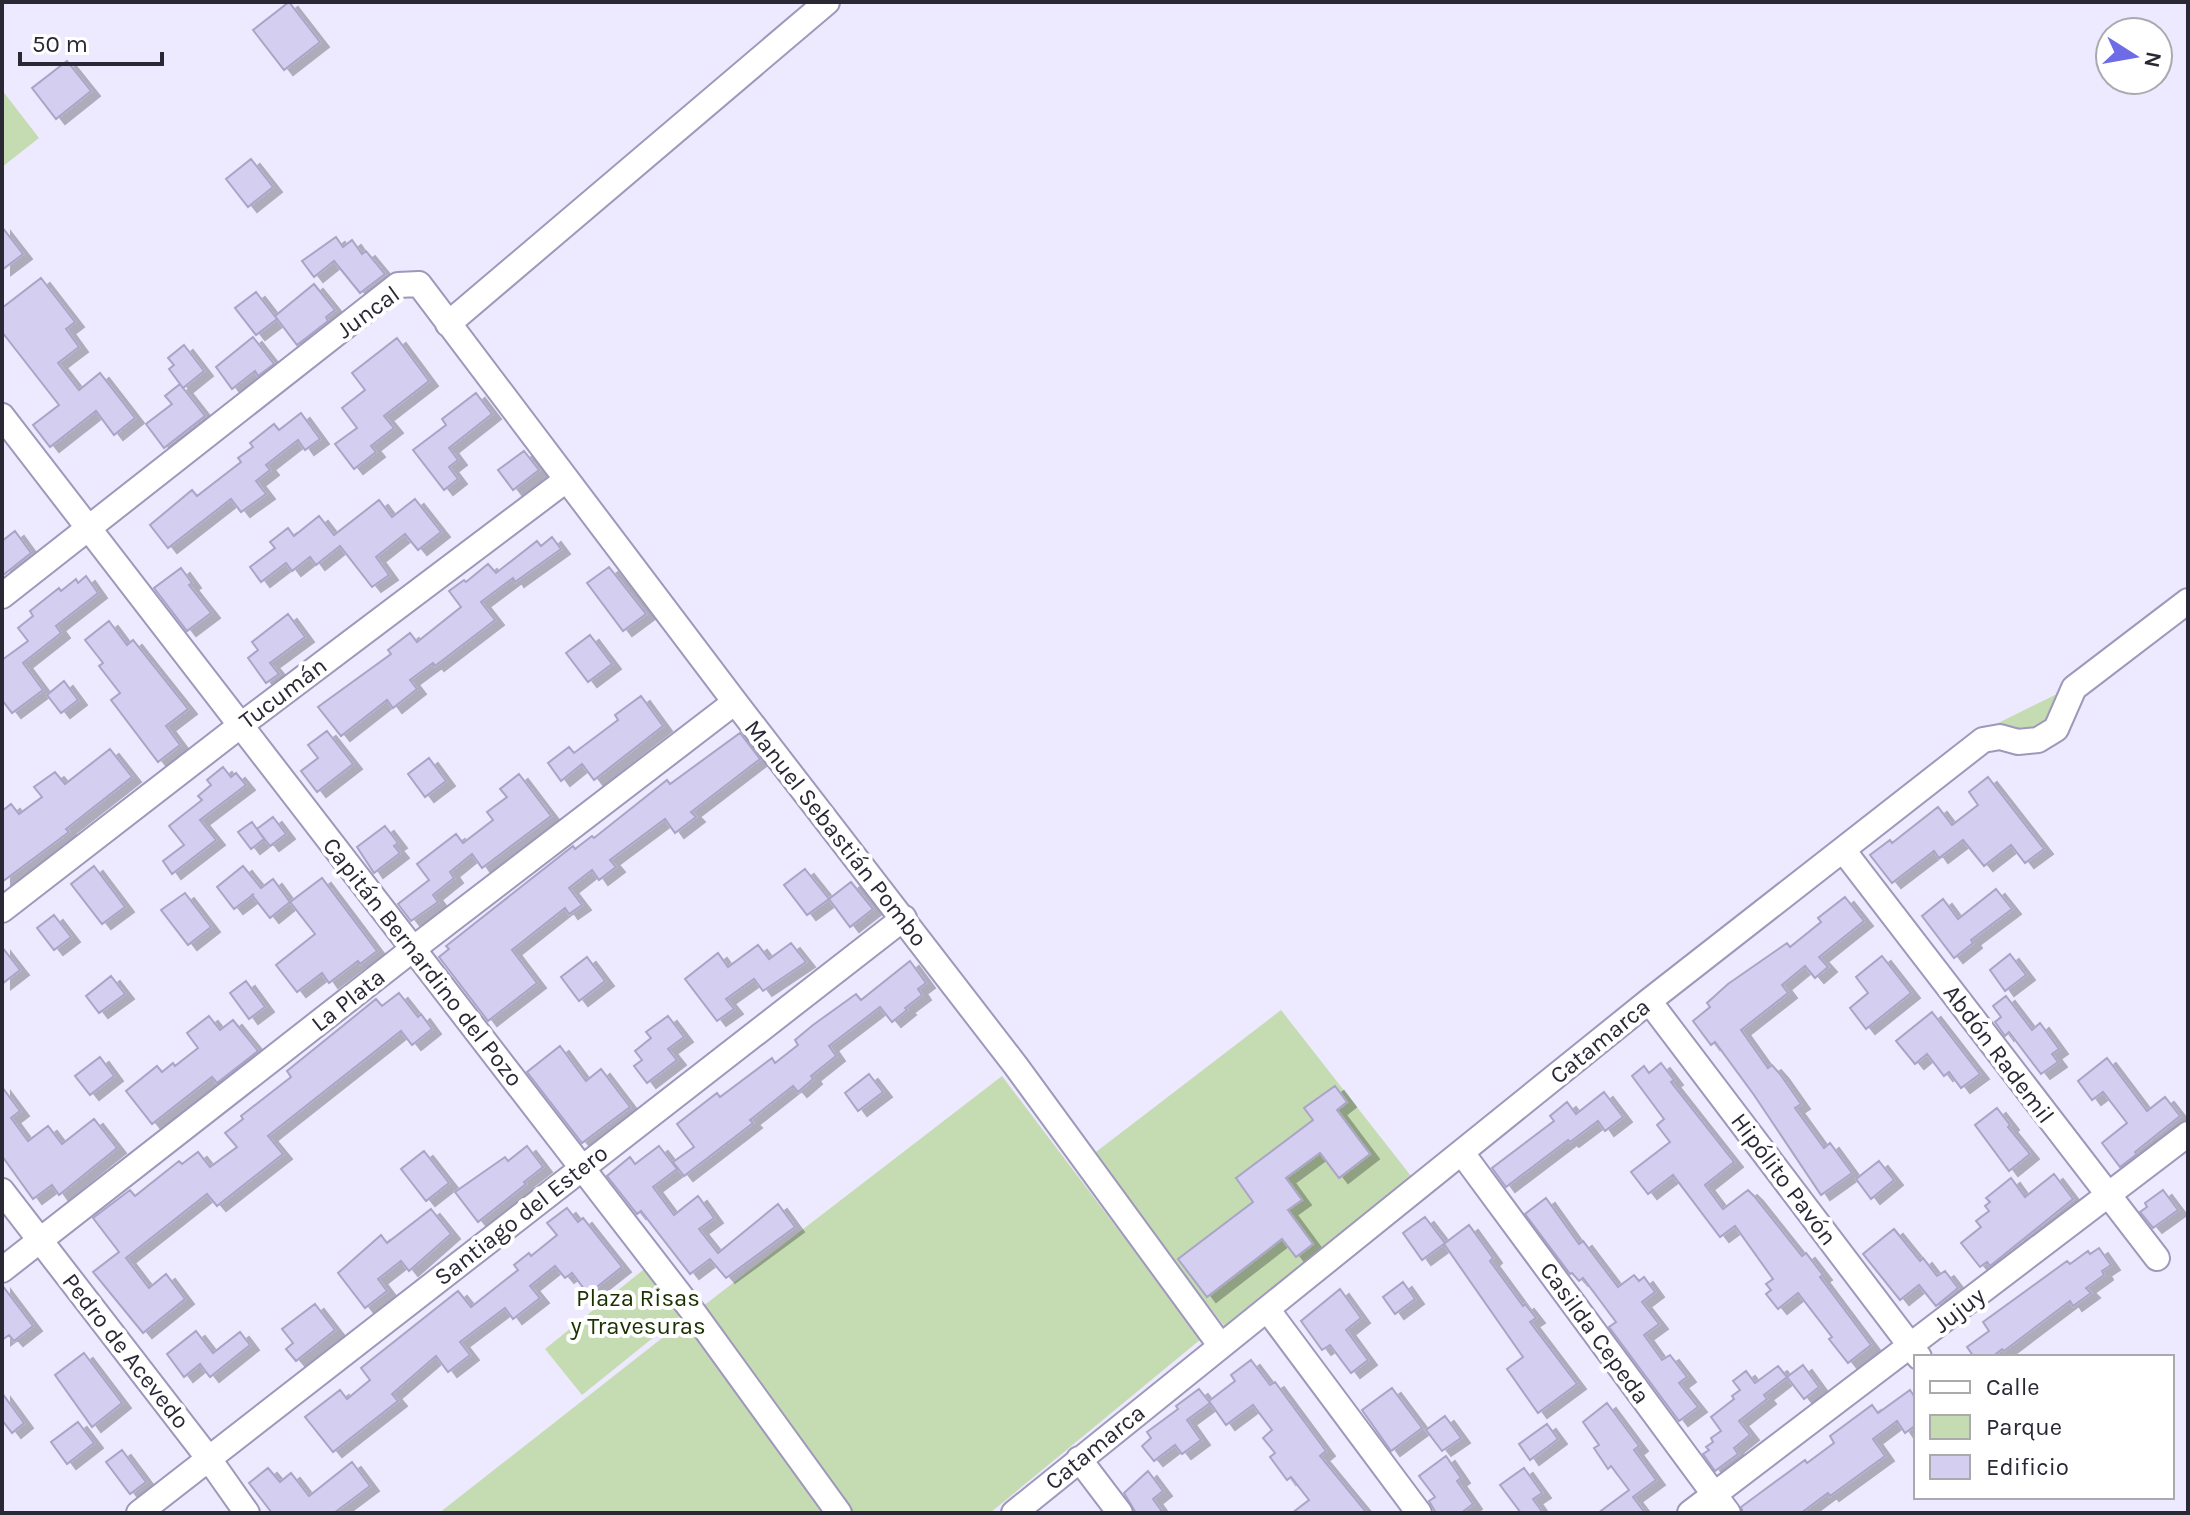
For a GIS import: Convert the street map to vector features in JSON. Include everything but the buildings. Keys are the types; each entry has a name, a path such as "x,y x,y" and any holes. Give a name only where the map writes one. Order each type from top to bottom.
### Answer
{"street":[{"path":"448,324 827,2"},
{"name":"Juncal","path":"2,596 398,285 419,284 448,324"},
{"name":"Manuel Sebastián Pombo","path":"448,324 1016,1066 1220,1345"},
{"name":"Capitán Bernardino del Pozo","path":"2,416 694,1313 839,1513"},
{"name":"Tucumán","path":"2,910 566,480"},
{"name":"Catamarca","path":"1014,1513 1649,1001 1983,740 2000,737 2018,742 2038,740 2056,729 2074,688 2188,601"},
{"name":"La Plata","path":"2,1270 735,702"},
{"name":"Abdón Rademil","path":"1843,850 2157,1258"},
{"name":"Santiago del Estero","path":"139,1513 904,918"},
{"name":"Hipólito Pavón","path":"1649,1001 1915,1352"},
{"name":"Jujuy","path":"1690,1513 1721,1504 1915,1352 2107,1195 2188,1134"},
{"name":"Casilda Cepeda","path":"1462,1153 1721,1504"},
{"name":"Pedro de Acevedo","path":"2,1191 209,1459 247,1513"},
{"path":"1267,1309 1419,1513"},
{"path":"1079,1459 1120,1513"}],"green space":[{"path":"2,90 39,138 2,167"},
{"path":"2059,693 2050,719 2036,731 2027,733 1990,727"},
{"path":"1281,1010 1411,1176 1224,1326 1092,1155"},
{"path":"1002,1076 1201,1339 990,1513 439,1513 694,1313"},
{"name":"Plaza Risas y Travesuras","path":"648,1266 685,1312 582,1395 545,1349"}]}
